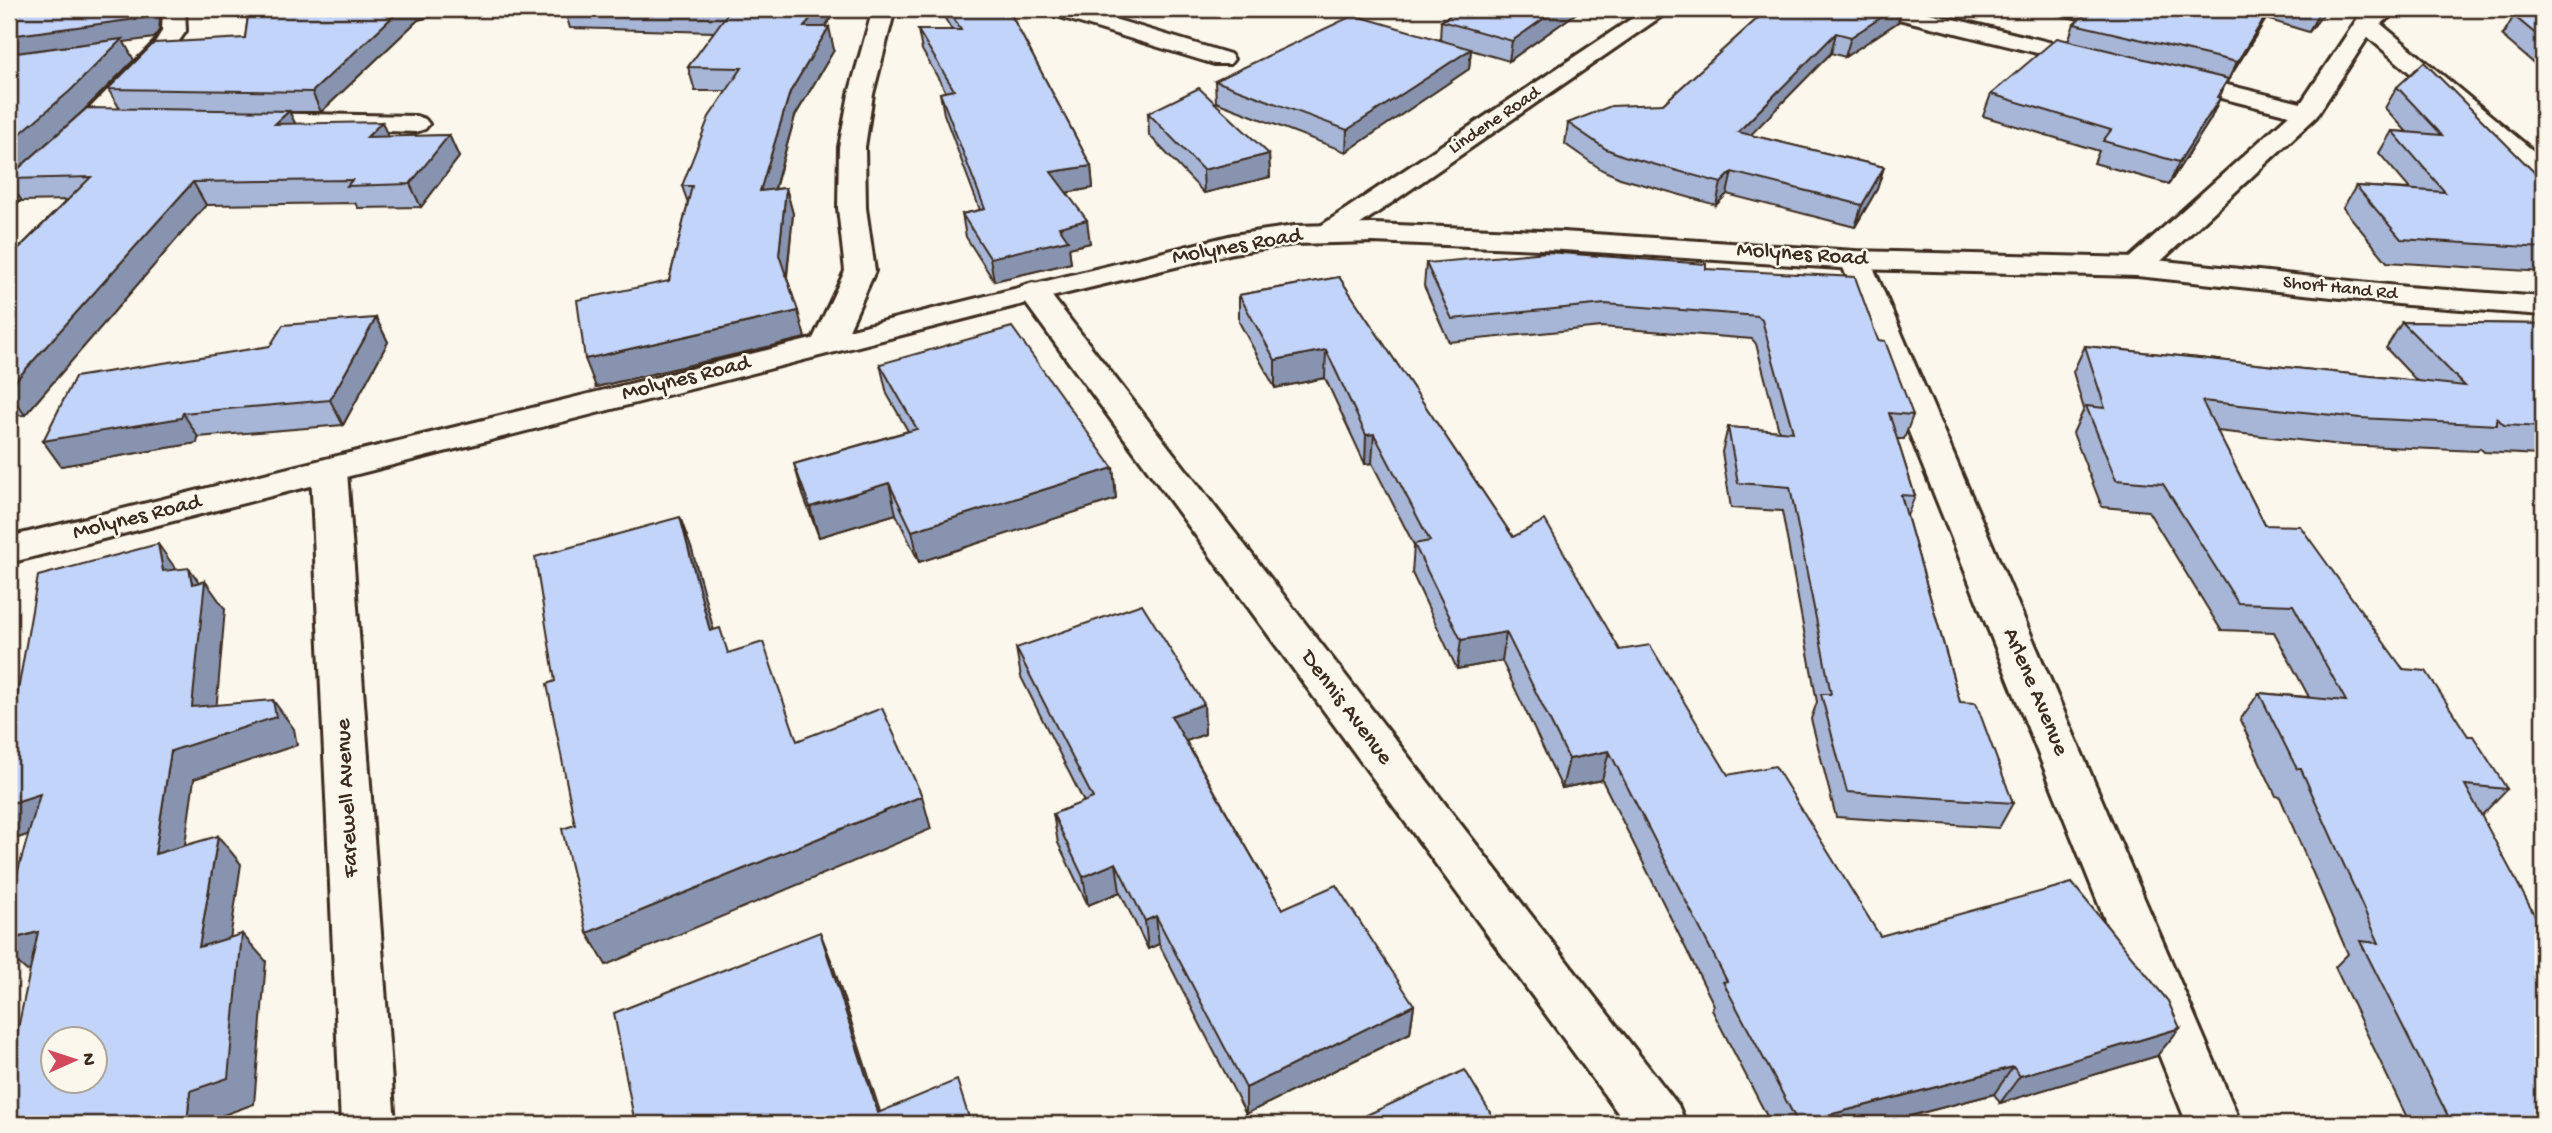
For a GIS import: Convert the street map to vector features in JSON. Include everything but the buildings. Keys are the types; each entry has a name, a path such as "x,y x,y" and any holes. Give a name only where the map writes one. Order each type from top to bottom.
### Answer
{"street":[{"path":"9,194 93,119 164,46 174,32 174,9"},
{"path":"827,342 860,271 852,208 852,147 861,94 884,9"},
{"path":"1058,9 1222,60"},
{"name":"Lindene Road","path":"1329,233 1661,9"},
{"path":"1886,9 2123,67"},
{"path":"2137,267 2308,112 2366,23 2389,9"},
{"path":"2366,23 2543,172"},
{"path":"125,52 164,46"},
{"path":"2149,73 2308,112"},
{"path":"93,119 120,120"},
{"path":"214,121 416,124"},
{"name":"Molynes Road","path":"9,550 329,471 827,342 1233,244 1329,233 1563,241 1855,260 2137,267"},
{"name":"Arlene Avenue","path":"1855,260 2214,1124"},
{"name":"Short Hand Rd","path":"2137,267 2407,296 2543,306"},
{"name":"Dennis Avenue","path":"1033,292 1659,1124"},
{"name":"Farewell Avenue","path":"329,471 368,1124"}]}
